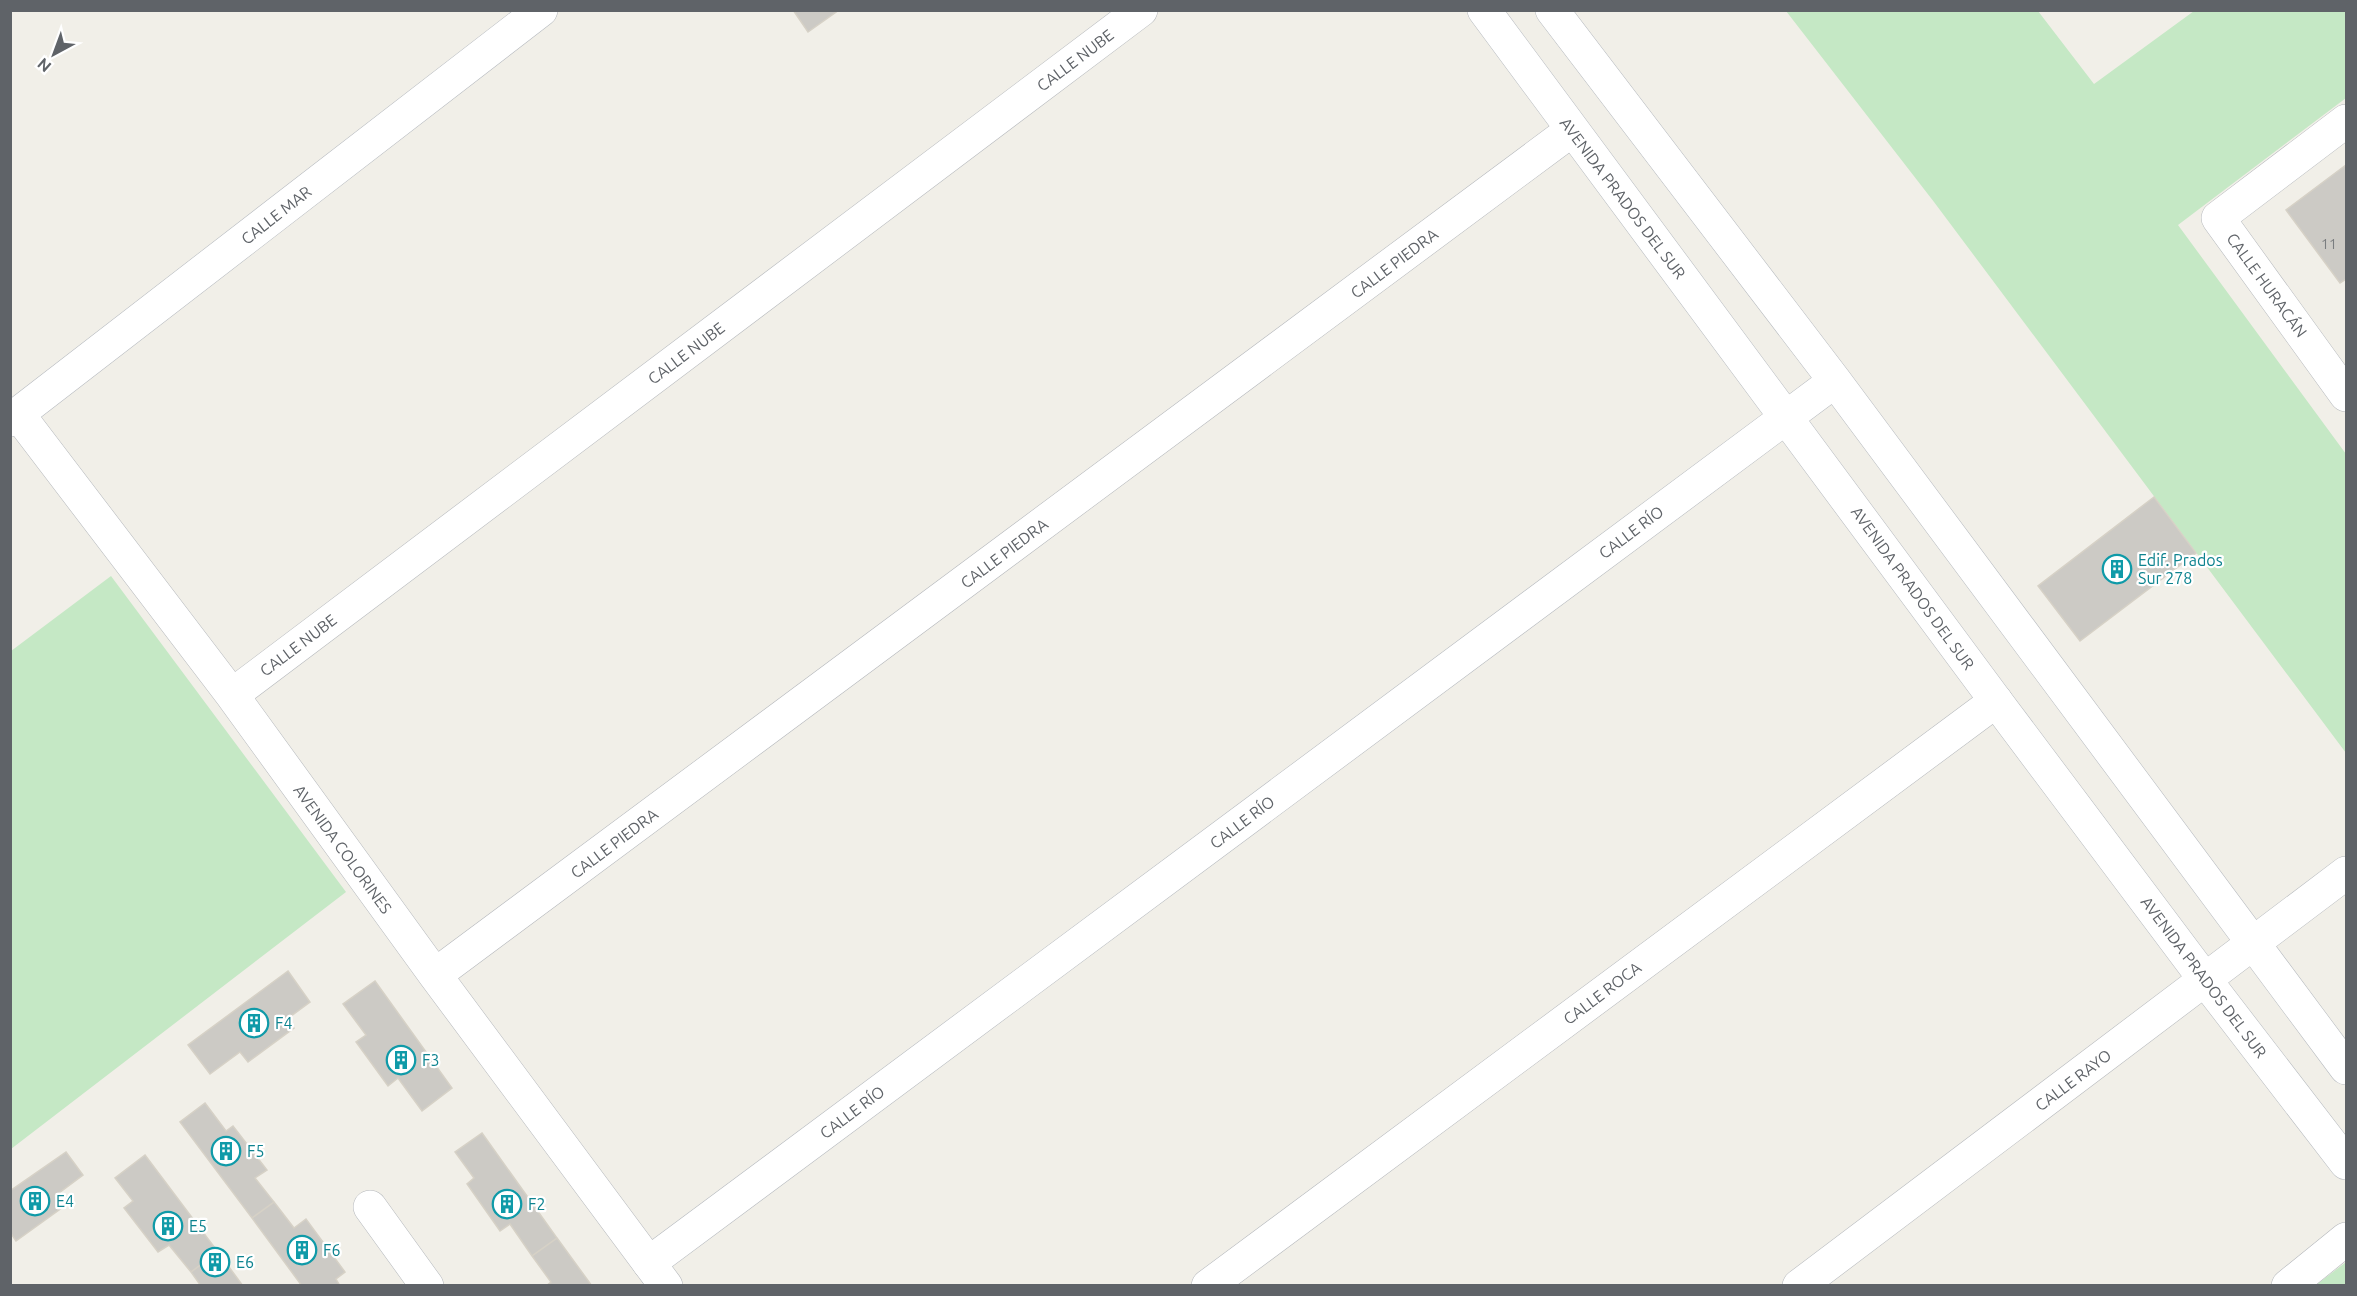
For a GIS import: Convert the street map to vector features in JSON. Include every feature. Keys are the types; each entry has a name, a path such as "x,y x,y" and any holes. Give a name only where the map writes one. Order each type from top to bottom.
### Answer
{"street":[{"name":"CALLE MAR","path":"14,417 541,10"},
{"name":"CALLE NUBE","path":"232,695 1141,10"},
{"name":"AVENIDA PRADOS DEL SUR","path":"1484,10 1996,701 2346,1163"},
{"path":"1552,10 1835,381 2346,1068"},
{"name":"CALLE HURACÁN","path":"2342,379 2218,218 2346,121"},
{"name":"CALLE PIEDRA","path":"435,975 1572,130"},
{"name":"CALLE RÍO","path":"658,1274 1835,381"},
{"name":"AVENIDA COLORINES","path":"14,417 232,695 435,975 658,1274"},
{"name":"CALLE ROCA","path":"1209,1286 1996,701"},
{"name":"CALLE RAYO","path":"1799,1286 2254,945 2346,873"},
{"path":"370,1207 427,1286"},
{"path":"2288,1286 2346,1239"}],"green space":[{"path":"1786,11 2038,11 2094,84 2194,11 2346,11 2346,98 2178,225 2346,454 2346,753 1934,202"},
{"path":"111,576 346,892 11,1149 11,651"},
{"path":"2346,1262 2346,1285 2316,1285"}],"building":[{"path":"793,10 839,10 808,32"},
{"path":"2346,165 2346,279 2340,283 2286,210"},
{"name":"Edif. Prados Sur 278","path":"2154,497 2196,553 2080,641 2038,586"},
{"name":"F4","path":"288,971 310,1002 287,1019 294,1028 248,1062 240,1052 210,1074 188,1045"},
{"name":"F3","path":"375,981 452,1088 422,1111 398,1078 388,1086 356,1042 366,1035 343,1004"},
{"name":"F5","path":"205,1103 226,1131 233,1126 267,1170 255,1178 274,1202 252,1218 180,1122"},
{"name":"F2","path":"482,1133 557,1238 532,1256 510,1224 500,1231 467,1184 474,1178 455,1152"},
{"name":"E4","path":"66,1152 83,1175 55,1196 63,1207 16,1241 10,1232 10,1191"},
{"name":"E5","path":"145,1155 218,1252 191,1272 169,1245 158,1252 124,1208 133,1201 115,1178"},
{"name":"F6","path":"274,1202 294,1228 306,1219 345,1272 336,1279 340,1286 302,1286 252,1218"},
{"path":"557,1238 592,1286 546,1286 551,1282 532,1256"},
{"name":"E6","path":"218,1252 243,1286 201,1286 191,1272"}],"place":[{"name":"Edif. Prados Sur 278","path":"2117,569"},
{"name":"F4","path":"254,1023"},
{"name":"F3","path":"401,1060"},
{"name":"F5","path":"226,1151"},
{"name":"E4","path":"35,1201"},
{"name":"F2","path":"507,1204"},
{"name":"E5","path":"168,1226"},
{"name":"F6","path":"302,1250"},
{"name":"E6","path":"215,1262"}]}
